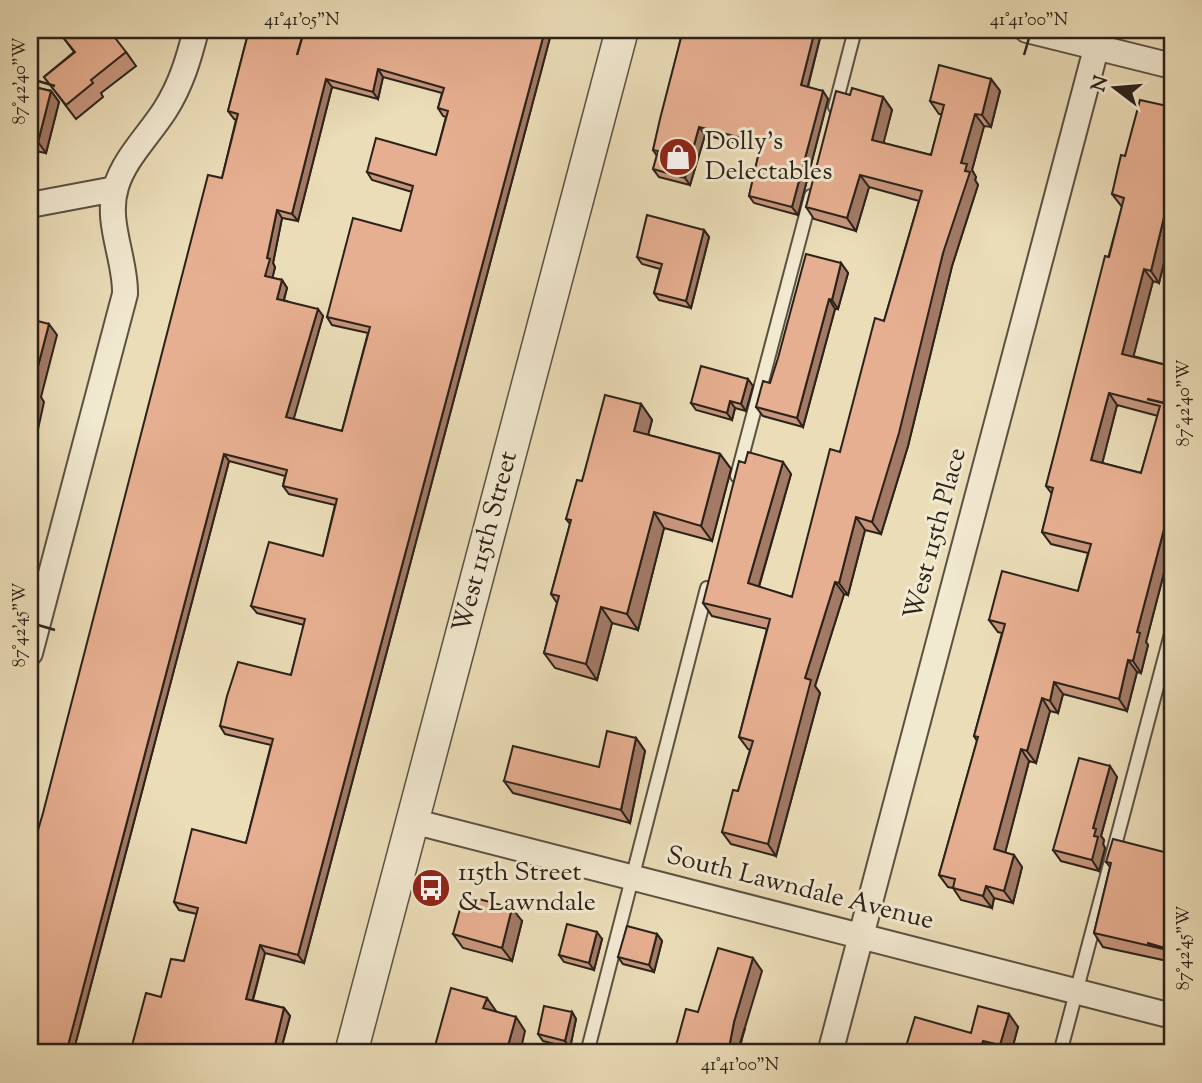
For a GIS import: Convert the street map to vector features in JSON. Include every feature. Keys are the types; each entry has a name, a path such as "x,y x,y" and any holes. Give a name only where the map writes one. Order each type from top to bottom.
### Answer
{"street":[{"path":"31,643 125,294 125,273 114,224 115,189 121,172 175,93 196,30"},
{"name":"West 115th Street","path":"351,1053 622,30"},
{"path":"1027,30 1098,39 1172,66"},
{"name":"West 115th Place","path":"830,1053 1098,39"},
{"path":"30,205 115,189"},
{"name":"South Lawndale Avenue","path":"412,821 1172,1016"}],"lane":[{"path":"830,124 855,30"},
{"path":"734,487 816,178"},
{"path":"587,1053 709,581"},
{"path":"1060,1053 1172,630"}],"building":[{"path":"70,30 109,30 126,52 91,80 93,83 66,105 44,77 75,52 62,36"},
{"path":"249,30 545,30 298,955 260,945 246,999 284,1008 273,1053 130,1053 146,993 161,997 171,959 184,961 198,908 174,902 192,829 246,843 273,739 220,726 227,696 238,662 291,675 305,619 251,606 269,542 323,556 337,499 283,486 287,470 224,454 66,1053 30,1053 30,858 208,175 222,178 238,114 228,111","holes":["378,69 444,88 438,108 448,111 436,155 376,138 367,172 413,186 401,231 353,218 327,317 370,327 342,431 286,417 318,309 277,299 282,280 265,276 270,259 267,258 277,210 292,214 326,79 373,92"]},
{"path":"683,30 815,30 801,85 823,91 792,207 749,196 761,143 699,127 685,178 653,169 658,151 653,150"},
{"path":"939,65 991,79 982,115 975,114 961,163 967,164 965,171 970,172 943,253 899,433 872,522 856,517 839,583 835,582 805,678 811,680 768,844 722,832 733,790 738,791 753,741 739,737 770,619 703,603 739,461 745,463 748,452 783,462 748,583 792,597 830,449 840,452 875,318 884,321 922,191 860,175 847,218 806,207 836,91 850,95 852,88 883,97 872,140 931,155 944,105 930,101"},
{"path":"30,86 51,91 38,142 30,140"},
{"path":"1140,100 1172,107 1172,184 1151,271 1144,269 1122,354 1170,366 1172,358 1172,515 1168,514 1137,632 1140,633 1133,661 1128,660 1119,699 1054,682 1050,701 1042,698 1027,751 1021,749 994,849 1014,855 1004,891 986,886 983,896 953,888 955,879 939,875 978,737 974,736 1005,624 989,620 1002,571 1078,591 1091,544 1042,532 1053,488 1046,486 1105,256 1109,257 1124,198 1112,194 1121,155 1125,156","holes":["1109,393 1160,406 1141,473 1091,460"]},
{"path":"647,215 704,230 686,301 654,293 662,264 637,257"},
{"path":"806,254 841,263 797,418 756,407 763,381 770,383"},
{"path":"30,319 49,324 32,389 36,391 30,419"},
{"path":"701,366 748,379 741,404 730,401 727,413 691,403"},
{"path":"605,395 641,404 634,431 720,454 701,526 654,512 627,614 601,607 586,664 544,653 559,596 551,594 571,520 566,519 577,480 582,481"},
{"path":"607,731 636,738 621,810 504,781 513,746 599,767"},
{"path":"1079,758 1110,766 1093,828 1096,829 1094,836 1098,837 1092,860 1053,850"},
{"path":"1113,839 1172,854 1172,951 1094,933 1111,863 1106,862"},
{"path":"464,895 512,908 502,948 453,934"},
{"path":"567,924 597,932 589,963 559,955"},
{"path":"627,926 657,934 649,965 618,957"},
{"path":"718,948 753,958 728,1053 700,1050 699,1053 674,1053 686,1009 698,1012"},
{"path":"451,988 487,998 483,1008 516,1017 506,1053 427,1053 429,1044 435,1046"},
{"path":"544,1006 572,1012 565,1041 538,1034"},
{"path":"978,1006 1009,1014 1000,1045 983,1041 979,1053 904,1053 915,1017 971,1033"}],"place":[{"name":"Dolly’s Delectables","path":"678,157"},
{"name":"115th Street & Lawndale","path":"431,888"}]}
